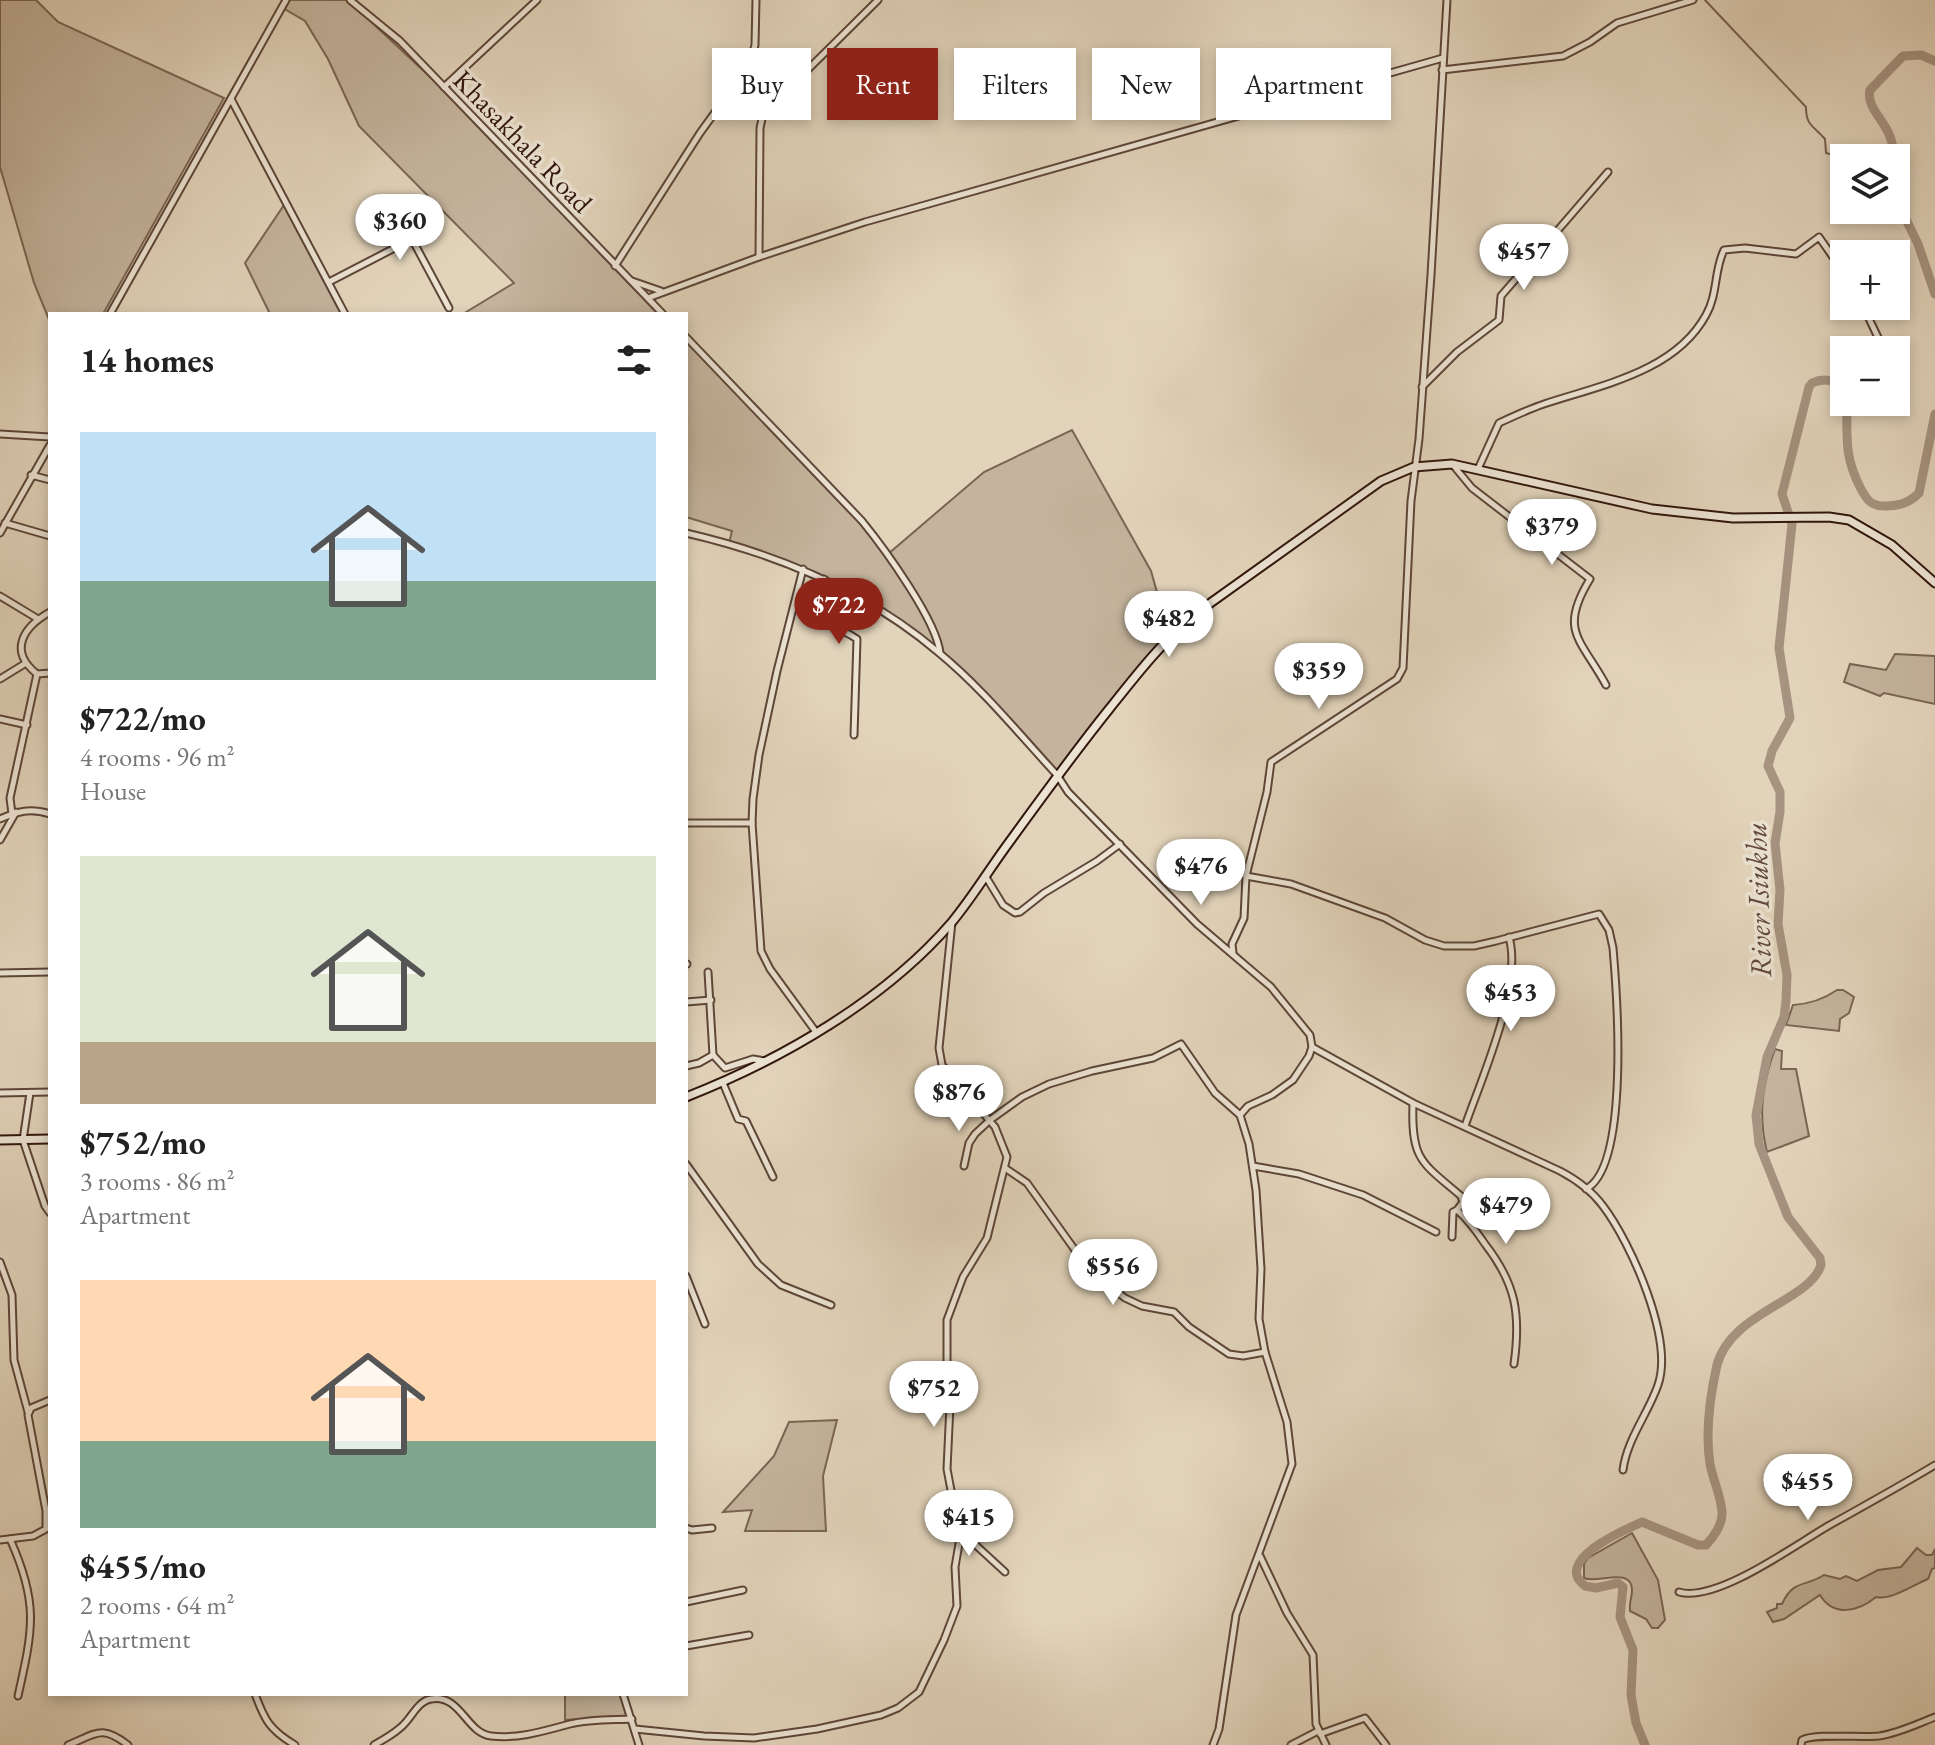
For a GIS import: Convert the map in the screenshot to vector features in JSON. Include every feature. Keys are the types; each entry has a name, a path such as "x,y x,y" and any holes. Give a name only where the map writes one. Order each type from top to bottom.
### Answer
{"main road":[{"path":"688,1096 766,1062 816,1032 878,990 914,960 952,921 1057,775 1170,636 1195,614 1362,492 1393,474 1414,467 1452,464 1652,509 1733,518 1839,518 1868,529 1892,545 1935,583"},
{"path":"0,1140 48,1139"}],"street":[{"path":"111,312 286,0"},
{"name":"Khasakhala Road","path":"350,0 400,41 661,312"},
{"path":"444,87 537,0"},
{"path":"615,266 700,133 750,64 755,45 756,0"},
{"path":"759,257 760,128 763,114 878,0"},
{"path":"1233,954 1232,944 1244,918 1246,876 1267,792 1271,762 1397,679 1402,672 1414,467 1419,439 1431,275 1447,0"},
{"path":"1442,70 1563,56 1617,23 1693,0"},
{"path":"648,298 865,222 1443,57"},
{"path":"231,99 344,312"},
{"path":"1421,388 1457,352 1499,320 1501,296 1608,172"},
{"path":"392,203 449,308"},
{"path":"1478,469 1499,423 1540,405 1650,368 1674,352 1700,326 1708,312 1724,250 1745,248 1796,254 1819,237 1830,253"},
{"path":"329,282 412,239"},
{"path":"630,280 662,291"},
{"path":"688,339 862,521 930,622 939,641 940,653"},
{"path":"0,434 48,437"},
{"path":"0,533 48,448"},
{"path":"1452,464 1472,488 1590,579 1575,608 1573,630 1606,685"},
{"path":"31,475 48,479"},
{"path":"5,523 48,535"},
{"path":"688,534 766,555 803,569 883,612 940,653 1057,775 1068,792 1197,924 1271,987 1310,1035 1312,1047 1293,1080 1272,1095 1248,1106 1240,1115"},
{"path":"803,569 789,616 759,755 752,823 761,951 770,969 816,1032"},
{"path":"824,579 818,606 819,619 825,625 857,639 854,735"},
{"path":"0,596 38,619"},
{"path":"48,613 28,629 21,651 26,663 37,674 48,673"},
{"path":"0,679 26,663"},
{"path":"0,840 14,812 10,798 37,674"},
{"path":"0,719 27,725"},
{"path":"0,819 29,809 48,814"},
{"path":"688,823 752,823"},
{"path":"986,877 1005,908 1020,912 1120,844"},
{"path":"1246,876 1291,884 1385,918 1425,940 1444,946 1474,946 1599,914 1609,930 1614,961 1620,1063 1612,1142 1597,1180 1586,1189"},
{"path":"635,1729 754,1738 881,1715 898,1708 919,1692 955,1614 954,1581 960,1538 947,1469 950,1405 946,1364 947,1320 963,1277 987,1238 1005,1168 1005,1148 990,1120 942,1065 939,1048 952,921"},
{"path":"1465,1126 1510,992 1513,953 1509,937"},
{"path":"0,973 48,972"},
{"path":"708,972 713,1055 725,1068 753,1059 766,1062"},
{"path":"688,1002 711,1000"},
{"path":"964,1166 969,1143 990,1120 1022,1097 1049,1084 1092,1071 1153,1058 1181,1044 1215,1093 1240,1115 1253,1166 1261,1269 1259,1319 1265,1352 1287,1422 1292,1464 1236,1615 1219,1729 1213,1745"},
{"path":"1312,1047 1413,1103 1560,1171 1586,1189 1603,1207 1638,1267 1658,1337 1659,1383 1630,1444 1623,1470"},
{"path":"688,1066 713,1055"},
{"path":"723,1083 738,1119 746,1121 773,1177"},
{"path":"0,1093 48,1092"},
{"path":"30,1093 23,1140 48,1210"},
{"path":"1413,1103 1417,1154 1427,1168 1461,1196 1463,1202 1453,1212 1452,1237"},
{"path":"1253,1166 1299,1174 1363,1195 1436,1232"},
{"path":"688,1167 758,1264 781,1285 831,1305"},
{"path":"1005,1168 1027,1183 1090,1271 1125,1298 1142,1306 1174,1312 1189,1327 1229,1354 1243,1356 1265,1352"},
{"path":"1457,1210 1495,1256 1513,1291 1517,1321 1514,1364"},
{"path":"0,1262 12,1295 14,1360 47,1503 47,1524 42,1533 0,1540"},
{"path":"688,1281 705,1324"},
{"path":"28,1412 48,1401"},
{"path":"1679,1592 1711,1589 1754,1570 1935,1465"},
{"path":"959,1523 968,1538 1005,1572"},
{"path":"688,1529 712,1528"},
{"path":"10,1539 25,1570 30,1591 30,1636 18,1696"},
{"path":"1259,1555 1287,1613 1313,1655 1315,1717 1326,1745"},
{"path":"688,1602 743,1590"},
{"path":"688,1646 749,1635"},
{"path":"256,1696 267,1724 280,1737 295,1745"},
{"path":"624,1696 639,1745"},
{"path":"374,1745 403,1726 427,1700 440,1697 463,1713 481,1734 492,1736 522,1736 572,1723 632,1719"},
{"path":"1801,1745 1802,1740 1809,1737 1891,1734 1935,1717"},
{"path":"1291,1745 1365,1718 1386,1745"},
{"path":"68,1745 101,1731 128,1745"}],"shaded area":[{"path":"0,0 36,0 58,22 224,98 104,312 48,312 48,317 34,283 0,167"},
{"path":"285,0 350,2 443,89 656,312 466,312 514,283 359,126 328,59 305,21 281,7"},
{"path":"284,205 340,312 269,312 245,263"},
{"path":"688,341 827,484 888,554 984,472 1072,430 1151,571 1169,635 1057,775 971,681 884,611 819,576 729,543 732,531 688,518"},
{"path":"1895,654 1935,656 1935,704 1884,693 1880,696 1844,682 1850,664 1886,670"},
{"path":"1837,990 1854,997 1849,1013 1840,1019 1839,1031 1786,1025 1793,1005 1805,1004"},
{"path":"1775,1049 1782,1051 1781,1069 1796,1069 1809,1136 1767,1152 1763,1100"},
{"path":"837,1420 823,1476 826,1531 745,1531 752,1510 723,1512 774,1456 789,1422"},
{"path":"1632,1533 1658,1580 1665,1620 1658,1628 1652,1628 1646,1619 1630,1611 1632,1590 1626,1579 1584,1578 1584,1564 1588,1558"},
{"path":"1917,1548 1926,1555 1932,1555 1935,1549 1935,1568 1928,1579 1902,1592 1876,1597 1846,1610 1832,1607 1820,1595 1784,1619 1773,1622 1767,1612 1782,1604 1795,1587 1824,1575 1840,1579 1846,1576 1857,1581 1878,1570 1901,1567"},
{"path":"565,1696 621,1696 627,1716 565,1720"}],"waterway":[{"path":"1705,0 1806,107 1809,122 1825,139 1826,153 1830,154"},
{"name":"River Isiukhu","path":"1892,144 1872,106 1870,90 1903,56 1921,55 1935,61"},
{"name":"River Isiukhu","path":"1908,224 1935,294"},
{"name":"River Isiukhu","path":"1645,1745 1636,1723 1631,1695 1633,1650 1620,1617 1623,1587 1618,1583 1596,1588 1585,1586 1577,1576 1577,1567 1594,1548 1642,1522 1698,1545 1709,1542 1722,1516 1710,1464 1708,1439 1710,1402 1717,1365 1725,1347 1738,1332 1802,1288 1821,1265 1820,1258 1788,1217 1759,1144 1756,1115 1767,1057 1784,1017 1786,1001 1787,975 1778,924 1780,890 1775,843 1780,792 1768,766 1772,751 1790,718 1779,648 1792,524 1782,494 1809,387 1820,380 1830,381"},
{"name":"River Isiukhu","path":"1847,416 1852,467 1865,496 1880,506 1904,503 1919,493 1935,414"}]}
